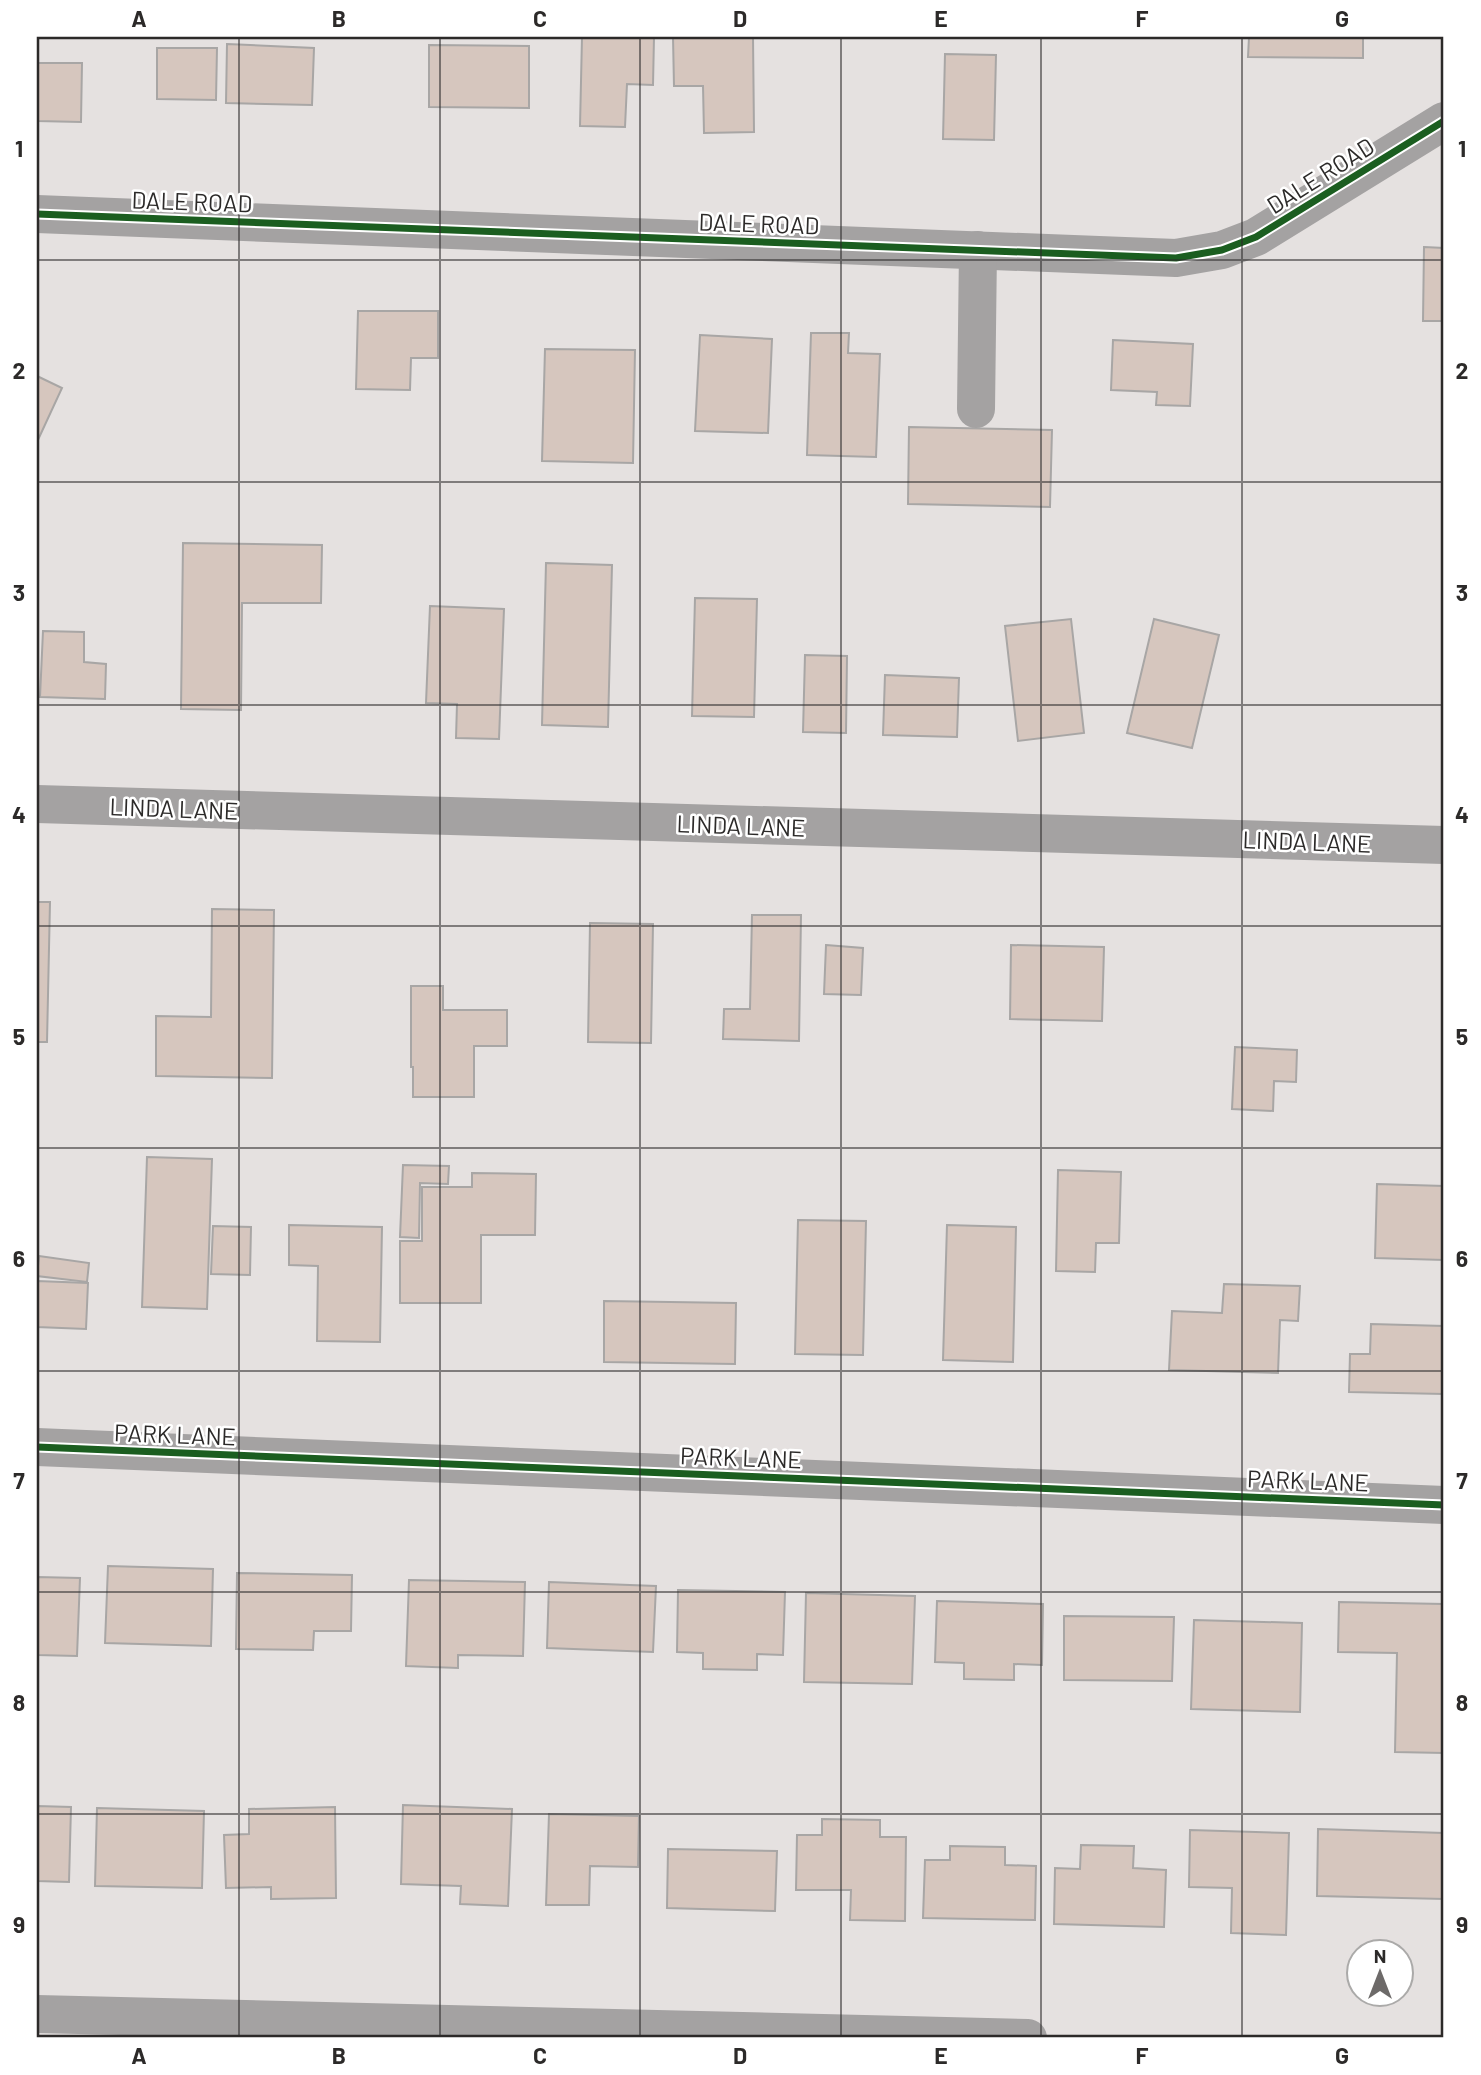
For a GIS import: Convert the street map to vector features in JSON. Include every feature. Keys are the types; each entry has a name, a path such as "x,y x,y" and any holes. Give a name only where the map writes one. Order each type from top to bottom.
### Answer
{"street":[{"name":"DALE ROAD","path":"37,214 1176,258 1222,250 1256,237 1444,121"},
{"path":"976,409 978,250"},
{"name":"LINDA LANE","path":"37,804 1444,845"},
{"name":"PARK LANE","path":"37,1447 1444,1505"},
{"path":"37,2014 1028,2038"}],"building":[{"path":"582,37 654,37 653,85 627,84 625,127 580,126"},
{"path":"673,37 753,37 754,132 704,133 703,86 674,86"},
{"path":"1249,37 1363,37 1363,58 1248,57"},
{"path":"227,44 314,48 312,105 226,103"},
{"path":"429,45 529,46 529,108 429,107"},
{"path":"157,48 217,48 216,100 157,99"},
{"path":"945,54 996,55 994,140 943,139"},
{"path":"37,63 82,63 81,122 37,121"},
{"path":"1424,247 1444,248 1444,321 1423,321"},
{"path":"358,311 438,311 438,358 411,358 410,390 356,389"},
{"path":"811,333 849,333 848,353 880,354 876,457 807,455"},
{"path":"700,335 772,339 768,433 695,431"},
{"path":"1113,340 1193,344 1190,406 1156,405 1157,392 1111,390"},
{"path":"545,349 635,350 633,463 542,461"},
{"path":"37,376 62,388 37,442"},
{"path":"909,427 1052,430 1050,507 908,504"},
{"path":"183,543 322,545 321,603 242,603 241,710 181,709"},
{"path":"546,563 612,565 608,727 542,725"},
{"path":"695,598 757,599 754,717 692,716"},
{"path":"430,606 504,609 499,739 456,738 457,704 426,703"},
{"path":"1071,619 1084,733 1018,741 1005,626"},
{"path":"1154,619 1219,635 1192,748 1127,733"},
{"path":"43,631 84,632 84,662 106,664 105,699 40,697"},
{"path":"805,655 847,656 846,733 803,732"},
{"path":"885,675 959,678 957,737 883,735"},
{"path":"37,902 50,902 47,1042 37,1042"},
{"path":"212,909 274,910 272,1078 156,1076 156,1016 211,1017"},
{"path":"752,915 801,915 799,1041 723,1039 724,1009 750,1009"},
{"path":"590,923 653,924 651,1043 588,1042"},
{"path":"826,945 863,948 861,995 824,994"},
{"path":"1011,945 1104,947 1102,1021 1010,1019"},
{"path":"411,986 443,986 443,1010 507,1010 507,1046 474,1046 474,1097 413,1097"},
{"path":"1235,1047 1297,1050 1296,1082 1274,1081 1273,1111 1232,1109"},
{"path":"147,1157 212,1159 207,1309 142,1307"},
{"path":"403,1165 449,1166 448,1184 420,1183 419,1238 400,1237"},
{"path":"1058,1170 1121,1172 1119,1243 1096,1243 1095,1272 1056,1271"},
{"path":"472,1173 536,1174 535,1235 481,1235 481,1303 400,1303 400,1241 422,1241 422,1187 472,1187"},
{"path":"1377,1184 1444,1186 1444,1260 1375,1258"},
{"path":"798,1220 866,1221 863,1355 795,1354"},
{"path":"289,1225 382,1227 380,1342 317,1341 318,1266 289,1265"},
{"path":"947,1225 1016,1227 1013,1362 943,1360"},
{"path":"213,1226 251,1227 250,1275 211,1274"},
{"path":"39,1256 89,1263 87,1282 37,1276"},
{"path":"37,1281 88,1283 86,1329 37,1327"},
{"path":"1224,1284 1300,1286 1298,1321 1280,1320 1278,1373 1169,1370 1172,1311 1222,1313"},
{"path":"604,1301 736,1303 735,1364 604,1362"},
{"path":"1371,1324 1444,1326 1444,1394 1349,1392 1350,1354 1370,1354"},
{"path":"108,1566 213,1569 211,1646 105,1643"},
{"path":"237,1573 352,1575 351,1631 314,1631 313,1650 236,1649"},
{"path":"37,1577 80,1578 77,1656 37,1655"},
{"path":"409,1580 525,1582 523,1656 458,1655 458,1668 406,1666"},
{"path":"549,1582 656,1586 653,1652 547,1648"},
{"path":"678,1590 785,1592 783,1655 757,1654 757,1670 703,1669 703,1653 677,1652"},
{"path":"806,1593 915,1596 912,1684 804,1682"},
{"path":"937,1601 1043,1604 1042,1665 1014,1664 1014,1680 964,1679 964,1663 935,1662"},
{"path":"1339,1602 1444,1604 1444,1753 1395,1752 1397,1653 1338,1652"},
{"path":"1064,1616 1174,1617 1172,1681 1064,1680"},
{"path":"1194,1620 1302,1623 1300,1712 1191,1709"},
{"path":"403,1805 512,1809 508,1906 460,1904 461,1886 401,1884"},
{"path":"37,1806 71,1807 69,1882 37,1881"},
{"path":"335,1807 336,1898 271,1899 271,1887 226,1888 224,1835 249,1834 249,1809"},
{"path":"97,1808 204,1811 202,1888 95,1886"},
{"path":"549,1814 639,1816 638,1867 590,1866 589,1905 546,1905"},
{"path":"822,1819 880,1820 880,1837 906,1837 905,1921 850,1920 851,1890 796,1890 797,1835 822,1835"},
{"path":"1318,1829 1444,1833 1444,1899 1317,1896"},
{"path":"1190,1830 1289,1833 1286,1935 1231,1933 1232,1888 1189,1887"},
{"path":"1081,1845 1134,1846 1133,1868 1166,1870 1164,1927 1054,1924 1055,1868 1080,1869"},
{"path":"950,1846 1005,1847 1005,1865 1036,1866 1035,1920 923,1918 925,1860 950,1860"},
{"path":"668,1849 777,1851 775,1911 667,1908"}],"cycle path":[{"path":"37,214 1176,258 1222,250 1256,237 1444,121"},
{"path":"37,1447 1444,1505"}]}
